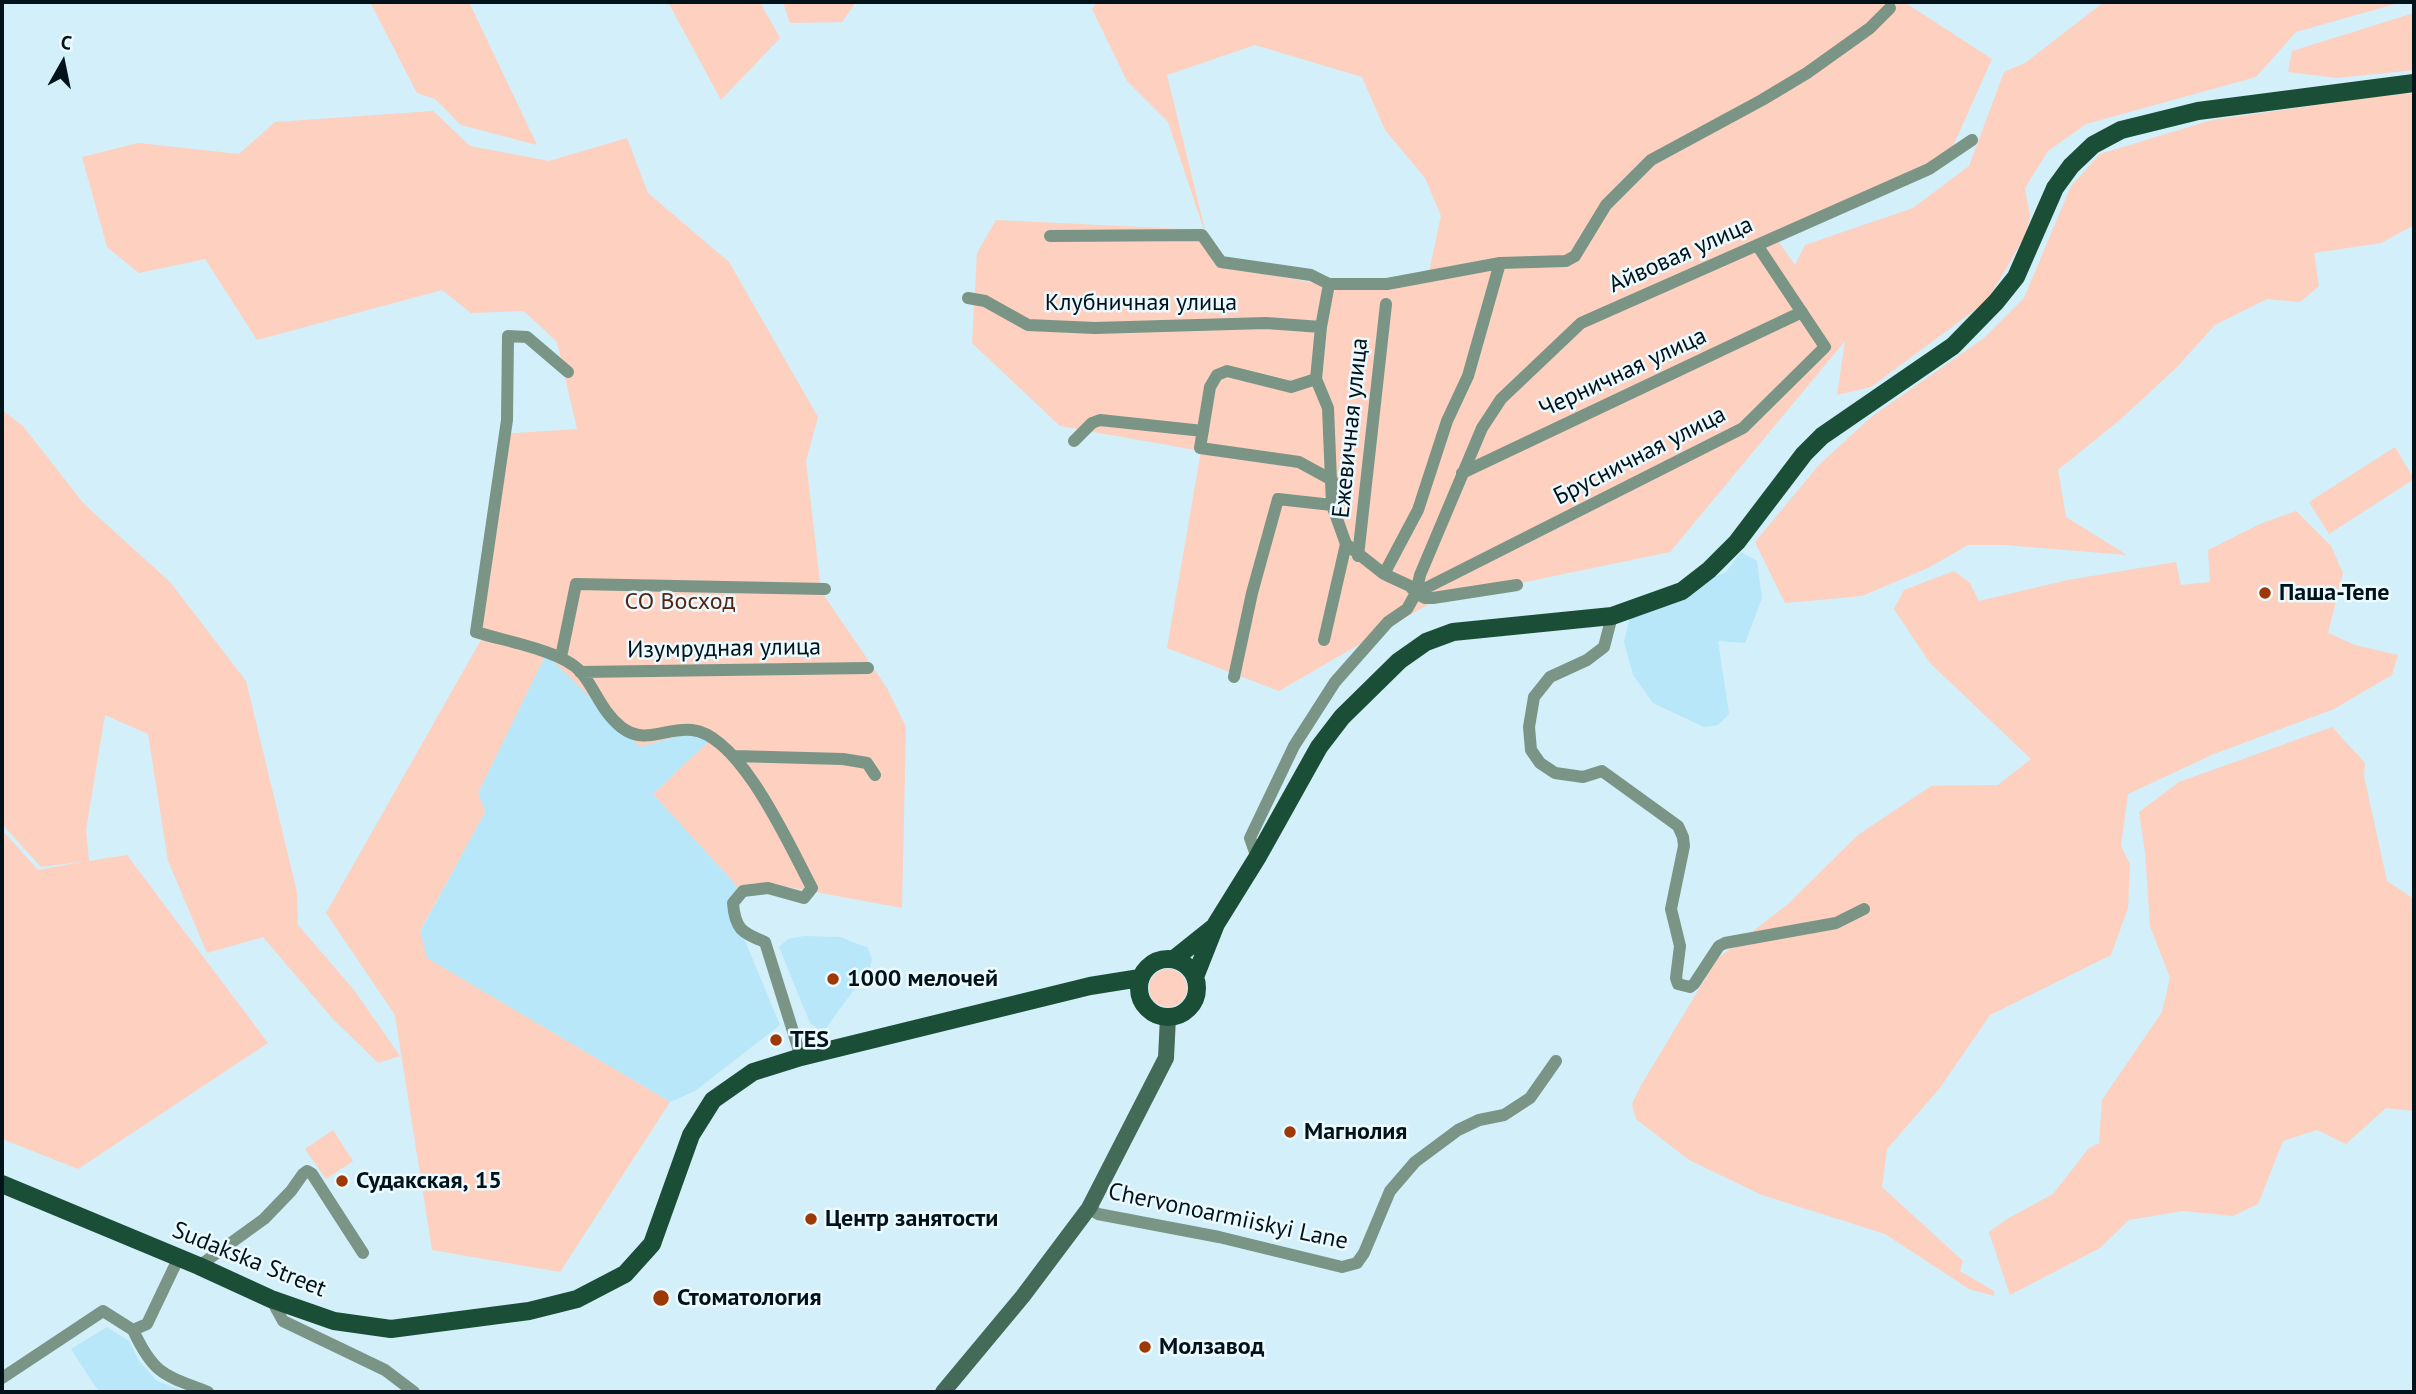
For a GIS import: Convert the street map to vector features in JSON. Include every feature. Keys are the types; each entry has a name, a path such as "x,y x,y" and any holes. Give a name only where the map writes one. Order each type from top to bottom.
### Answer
{"main road":[{"path":"1195,977 1186,966 1174,960 1160,960 1148,966 1140,978 1139,996 1150,1012 1168,1017 1186,1011 1196,995 1195,977 1216,924 1257,859 1300,778 1342,717 1399,661 1426,642 1453,632 1612,616 1682,591 1737,542 1804,454 1822,436 1953,346 1996,302 2015,277 2055,188 2071,166 2093,145 2121,130 2198,111 2414,83"},
{"path":"1174,960 1216,924"},
{"name":"Sudakska Street","path":"2,1184 179,1257 271,1299 334,1321 391,1329 529,1311 577,1299 625,1274 652,1244 691,1135 713,1100 753,1072 801,1057 1090,986 1140,978"},
{"path":"943,1392 1023,1296 1089,1208 1166,1058 1168,1017"}],"street":[{"path":"1050,236 1202,235 1221,262 1311,275 1329,284 1387,284 1500,264 1566,261 1576,256 1606,205 1651,160 1807,73 1870,28 1890,8"},
{"name":"Айвовая улица","path":"1416,593 1420,575 1482,428 1501,399 1581,323 1929,169 1972,140"},
{"path":"1758,245 1802,312"},
{"path":"1384,574 1418,510 1447,421 1468,376 1500,264"},
{"path":"1329,284 1316,379 1328,408 1332,505 1346,544 1384,574 1409,586 1425,598 1517,585"},
{"name":"Клубничная улица","path":"968,298 985,301 1028,325 1095,328 1266,323 1321,327"},
{"name":"Ежевичная улица","path":"1358,556 1386,304"},
{"name":"Черничная улица","path":"1462,473 1802,312"},
{"name":"Брусничная улица","path":"1416,593 1743,428 1825,347 1802,312"},
{"path":"568,372 527,337 508,336 507,420 476,632 561,657 580,672 600,705 620,727 637,737 693,730 710,738 734,756 756,784 812,888 804,898 768,888 743,891 733,902 734,919 744,934 765,942 801,1057"},
{"path":"1316,379 1291,387 1227,371 1217,375 1210,387 1200,448 1299,462 1332,480"},
{"path":"1073,441 1092,423 1100,420 1203,431"},
{"path":"1234,677 1252,593 1278,499 1332,505"},
{"path":"1324,640 1346,544"},
{"path":"561,657 576,584 825,589"},
{"path":"1257,859 1250,838 1294,746 1335,682 1388,622 1406,609 1416,593"},
{"path":"1612,616 1604,647 1587,660 1550,677 1534,697 1529,727 1531,750 1555,773 1583,777 1602,771 1678,826 1683,837 1678,881 1671,909 1680,946 1676,978 1678,984 1690,988 1719,946 1725,943 1836,923 1864,909"},
{"name":"Изумрудная улица","path":"580,672 868,668"},
{"path":"734,756 843,759 867,763 874,775"},
{"name":"Chervonoarmiiskyi Lane","path":"1089,1208 1098,1214 1219,1237 1342,1267 1351,1266 1364,1254 1390,1192 1415,1162 1458,1130 1479,1120 1504,1115 1530,1098 1556,1061"},
{"path":"199,1266 264,1219 307,1171 312,1174 363,1253"},
{"path":"133,1330 147,1324 179,1257"},
{"path":"271,1299 283,1321 385,1370 414,1392"},
{"path":"2,1378 103,1311 133,1330 145,1355 162,1374 208,1392"}],"shaded area":[{"path":"1741,552 1757,561 1762,598 1745,643 1718,641 1729,714 1718,725 1704,727 1653,703 1633,675 1624,642 1631,613 1726,572"},
{"path":"546,654 708,742 653,794 739,888 729,902 780,1025 695,1091 670,1102 426,958 420,932 485,812 478,793"},
{"path":"804,936 840,937 868,948 872,959 870,968 823,1032 810,1023 779,947 788,939"},
{"path":"107,1327 129,1341 139,1361 157,1381 186,1392 99,1392 71,1349"}],"green space":[{"path":"370,2 469,2 537,145 461,125 435,99 417,93"},
{"path":"668,2 761,4 780,38 721,100"},
{"path":"783,2 856,2 842,22 790,23"},
{"path":"1097,2 1904,2 1992,59 1949,155 1773,234 1795,265 1805,245 1913,208 1969,166 2004,72 2025,63 2104,2 2402,2 2296,32 2256,77 2086,124 2048,151 2025,188 2030,217 2026,234 1987,301 1871,387 1837,395 1845,341 1670,552 1434,601 1279,691 1167,648 1201,451 1060,426 972,343 977,253 996,220 1204,230 1168,122 1127,81 1092,9","holes":["1255,45 1362,77 1385,130 1425,178 1441,216 1427,281 1338,287 1225,267 1205,230 1167,75"]},
{"path":"2414,13 2414,70 2337,78 2288,72 2292,51"},
{"path":"2414,93 2414,225 2381,243 2314,253 2319,286 2300,302 2267,299 2215,325 2177,367 2121,419 2058,470 2066,517 2127,555 2004,545 1968,545 1928,568 1862,596 1785,603 1755,542 1819,465 1871,417 1984,338 2024,298 2071,186 2100,154 2212,120"},
{"name":"СО Восход","path":"433,111 470,146 549,161 627,138 648,193 729,262 818,417 806,461 821,591 887,688 906,727 902,908 772,884 739,888 653,794 708,742 691,732 640,747 546,654 478,793 485,812 420,931 427,958 670,1102 560,1272 432,1250 395,1015 326,913 481,640 501,434 577,429 557,342 524,311 471,313 442,290 257,340 205,259 139,273 107,247 82,157 138,143 239,154 275,122"},
{"path":"2,410 23,426 84,504 170,582 246,681 297,892 298,925 354,990 400,1056 378,1063 332,1018 263,937 207,953 168,861 148,734 105,715 86,830 89,861 127,855 268,1043 78,1169 2,1139 2,830 38,870 87,861 41,867 2,824"},
{"path":"2395,447 2414,479 2329,534 2309,502"},
{"path":"2296,511 2331,546 2343,573 2328,633 2355,645 2398,655 2392,675 2334,709 2214,754 2128,794 2121,846 2130,864 2128,908 2111,955 1990,1015 1939,1089 1887,1149 1882,1187 1963,1261 1960,1271 1994,1291 1994,1296 1969,1289 1885,1234 1762,1195 1689,1160 1636,1119 1632,1104 1640,1087 1717,959 1788,904 1858,835 1931,786 1998,785 2031,759 1930,663 1894,609 1904,590 1954,571 1970,583 1979,601 2068,580 2176,562 2181,585 2210,582 2208,550 2260,524"},
{"path":"2332,727 2365,763 2364,776 2387,881 2414,899 2414,1111 2386,1108 2346,1144 2317,1130 2283,1141 2258,1204 2233,1216 2183,1211 2129,1220 2100,1248 2010,1295 1989,1232 2053,1194 2089,1148 2099,1143 2102,1100 2162,1012 2170,978 2150,926 2145,852 2139,812 2179,782"},
{"path":"1168,969 1181,975 1187,988 1181,1001 1168,1007 1155,1001 1149,988 1155,975"},
{"path":"333,1130 353,1161 326,1179 305,1149"}],"place":[{"name":"Паша-Тепе","path":"2265,593"},
{"name":"1000 мелочей","path":"833,979"},
{"name":"TES","path":"776,1040"},
{"name":"Магнолия","path":"1290,1132"},
{"name":"Судакская, 15","path":"342,1181"},
{"name":"Центр занятости","path":"811,1219"},
{"name":"Стоматология","path":"661,1298"},
{"name":"Молзавод","path":"1145,1347"}]}
